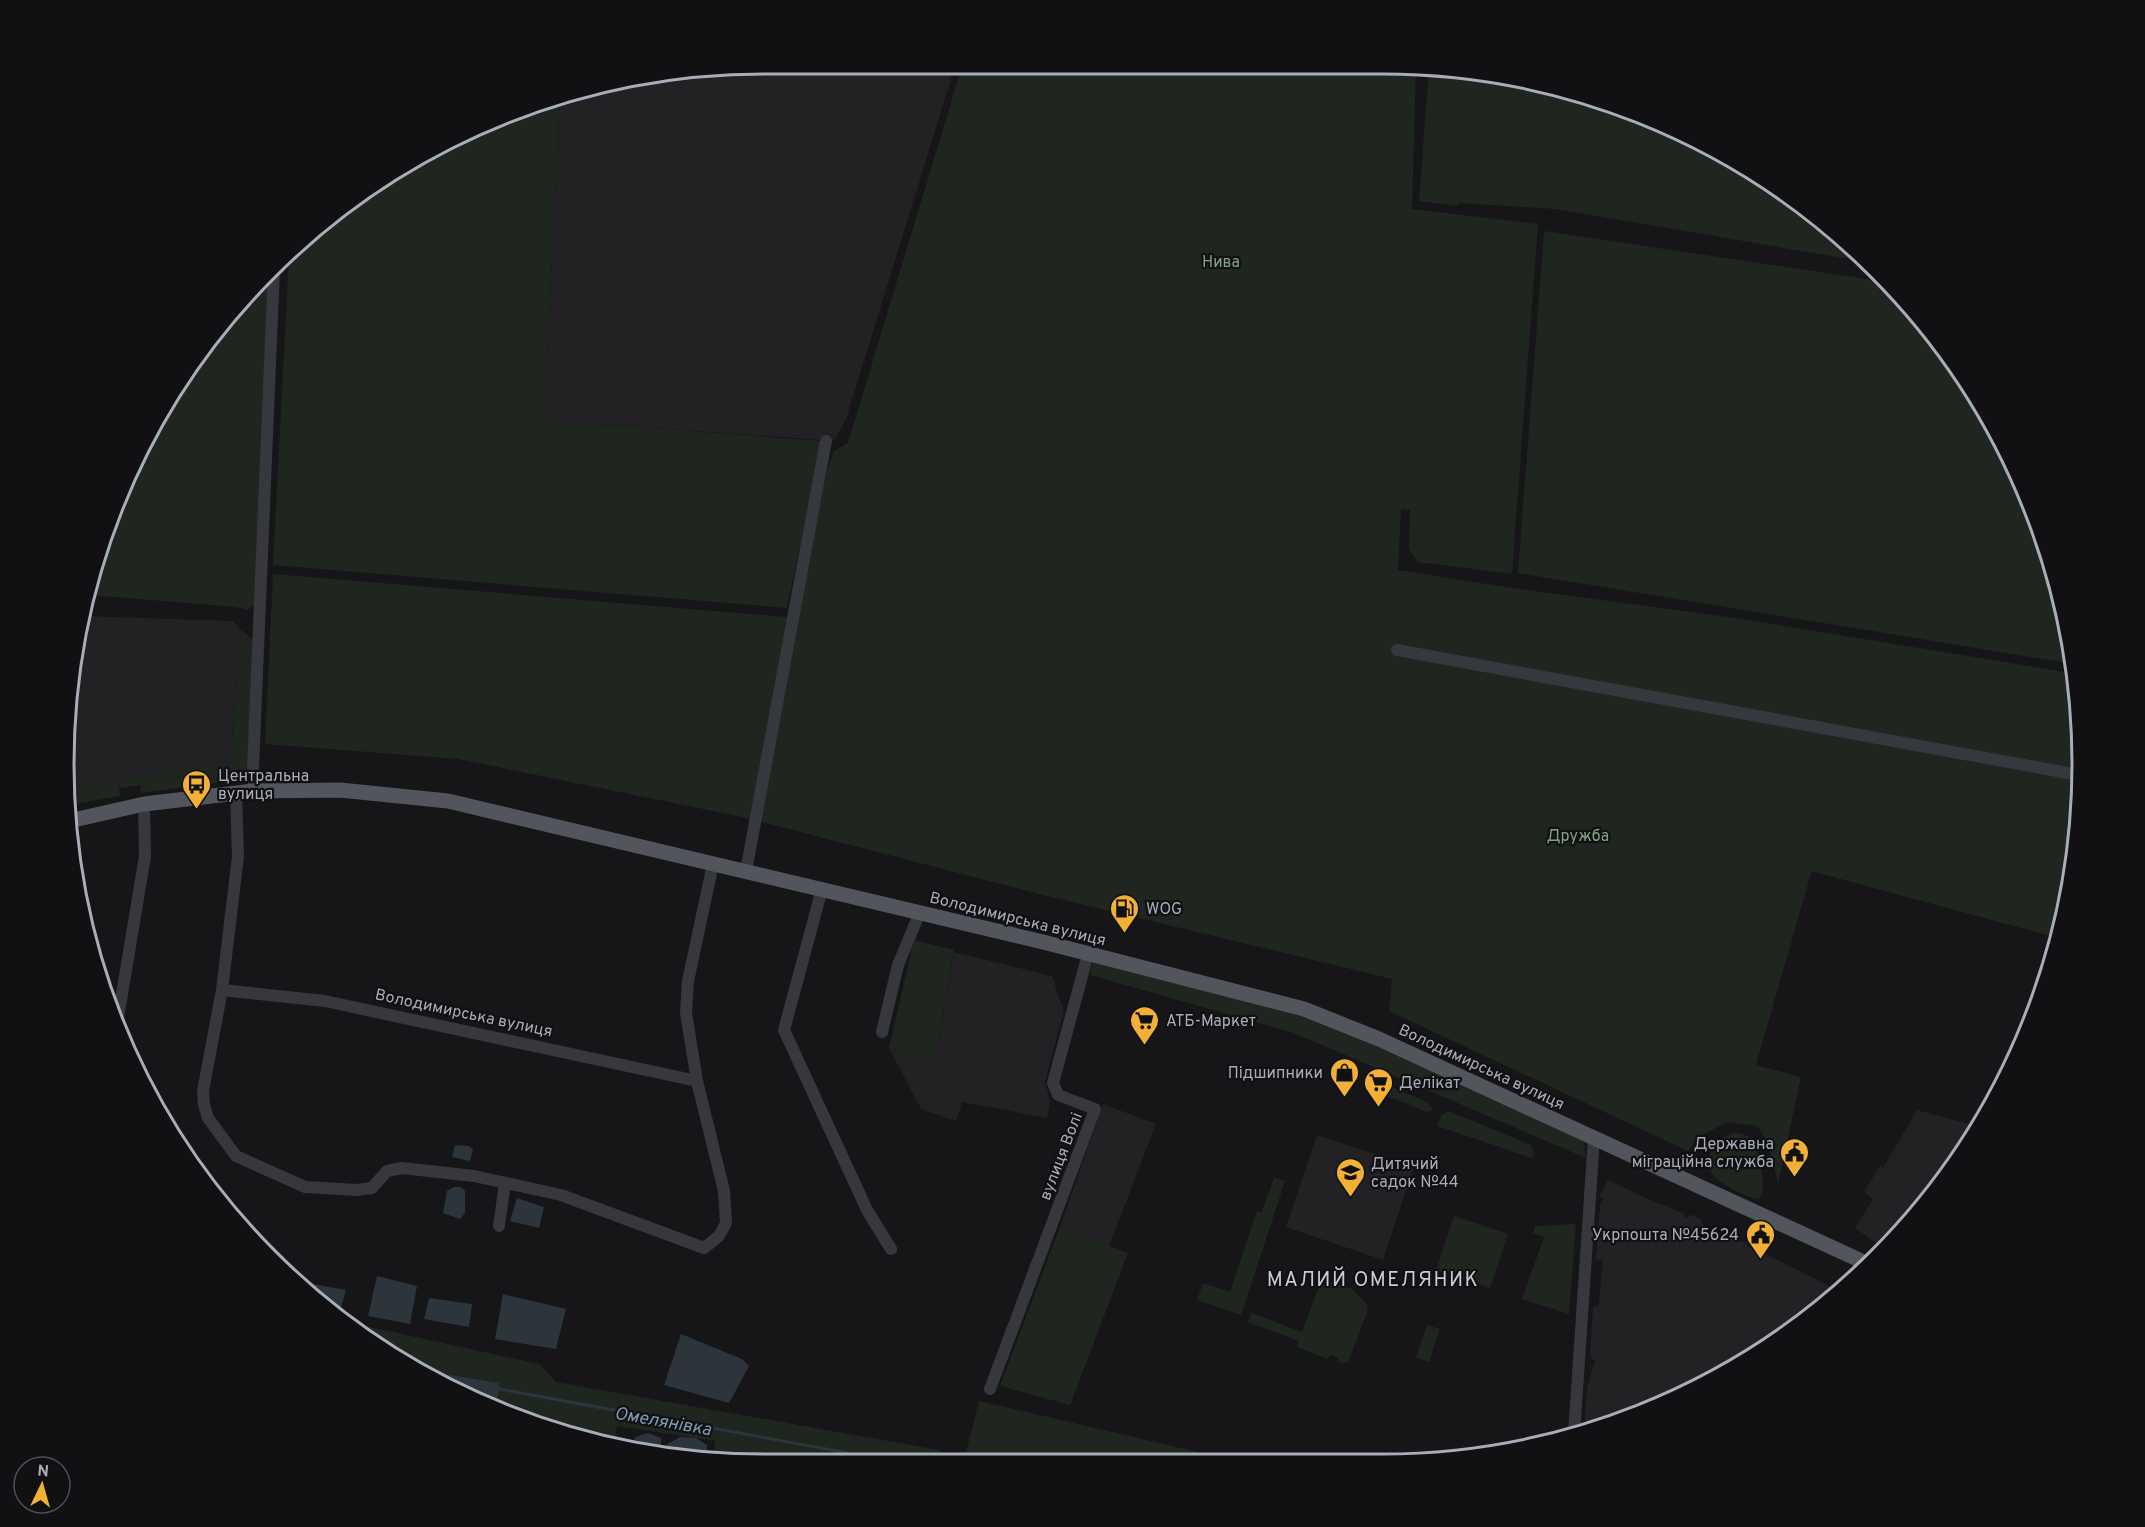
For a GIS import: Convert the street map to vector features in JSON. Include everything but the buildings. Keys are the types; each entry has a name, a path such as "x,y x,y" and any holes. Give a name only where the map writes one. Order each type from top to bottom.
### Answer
{"main road":[{"name":"Володимирська вулиця","path":"76,819 144,804 254,791 340,790 448,801 920,912 1304,1010 1379,1039 1859,1260"}],"street":[{"path":"254,791 253,768 274,279"},
{"path":"746,871 826,441"},
{"path":"1397,650 2072,774"},
{"path":"236,792 238,856 222,990 203,1091 208,1118 236,1156 305,1187 356,1190 372,1188 387,1171 402,1168 474,1176 561,1196 704,1248 719,1236 726,1223 724,1191 697,1081 686,1013 688,981 713,864"},
{"path":"119,1010 145,856 144,804"},
{"path":"822,889 784,1030 867,1210 891,1250"},
{"path":"882,1032 898,965 920,912"},
{"name":"вулиця Волі","path":"990,1389 1095,1109 1058,1095 1053,1083 1088,954"},
{"name":"Володимирська вулиця","path":"222,990 325,1001 697,1081"},
{"path":"1575,1426 1594,1137"},
{"path":"499,1226 505,1183"}],"shaded area":[{"path":"953,74 846,419 834,441 544,420 559,105 629,87 673,79 718,75"},
{"path":"90,616 233,621 241,630 230,765 143,774 75,792 75,718 79,673"},
{"path":"954,952 1052,976 1064,1012 1045,1081 1050,1103 1047,1118 962,1102 956,1121 921,1109 889,1048 935,1059"},
{"path":"1103,1104 1156,1124 1109,1246 1060,1227"},
{"path":"1917,1110 1969,1124 1929,1184 1876,1243 1855,1228 1873,1199 1864,1192 1880,1166 1883,1168"},
{"name":"Дитячий садок №44","path":"1317,1135 1414,1167 1383,1260 1286,1227"},
{"path":"455,1145 469,1146 473,1149 470,1161 452,1157"},
{"path":"1608,1180 1685,1214 1684,1216 1688,1218 1690,1214 1702,1220 1701,1224 1745,1242 1751,1249 1755,1251 1756,1249 1831,1287 1802,1311 1726,1361 1646,1401 1585,1423 1587,1388 1595,1361 1590,1356 1593,1307 1599,1304 1603,1261 1596,1260 1600,1205 1604,1198 1600,1196"},
{"path":"460,1187 465,1191 465,1213 460,1219 443,1213 447,1191"},
{"path":"517,1198 544,1207 539,1228 510,1221"},
{"path":"377,1276 417,1286 410,1324 368,1316"},
{"path":"311,1284 346,1290 341,1308 339,1308"},
{"path":"503,1294 566,1309 556,1349 495,1339"},
{"path":"429,1298 472,1304 469,1327 424,1319"},
{"path":"681,1334 742,1359 749,1366 729,1403 664,1385"},
{"path":"441,1373 499,1383 500,1389 496,1400"},
{"path":"648,1433 661,1438 661,1446 635,1441 635,1437"},
{"path":"680,1437 696,1438 707,1445 707,1451 673,1448 667,1447 667,1444"}],"green space":[{"name":"Дружба","path":"960,74 1416,75 1412,209 1538,224 1512,574 1418,562 1409,549 1410,510 1401,509 1398,570 1743,619 2066,672 2072,764 2070,809 2066,854 2049,936 1815,872 1811,873 1756,1065 1801,1077 1778,1184 1768,1143 1757,1126 1727,1122 1699,1137 1688,1151 1389,1011 1392,979 1039,894 747,818 458,759 265,744 273,574 798,618 827,470 834,451 848,443"},
{"path":"1428,75 1472,79 1560,97 1603,110 1687,145 1765,190 1802,216 1851,260 1556,209 1460,203 1457,206 1419,201"},
{"path":"559,105 544,420 822,441 787,608 273,565 289,264 343,216 418,166 499,126"},
{"path":"1544,231 1873,280 1929,343 1955,380 2000,458 2035,542 2048,585 2064,662 1518,573"},
{"path":"268,285 256,593 254,605 248,610 236,607 95,595 110,542 126,499 166,418 216,343"},
{"path":"241,630 253,640 251,758 246,771 237,780 141,793 140,785 119,788 120,796 75,804 75,792 143,774 230,765"},
{"path":"914,940 954,950 935,1059 889,1048"},
{"path":"1093,961 1302,1016 1394,1053 1584,1141 1586,1158 1294,1033 1090,975"},
{"path":"1336,1067 1353,1070 1349,1083 1330,1076"},
{"path":"1389,1086 1427,1102 1433,1110 1427,1112 1385,1095"},
{"path":"1447,1112 1531,1145 1534,1151 1532,1158 1437,1126 1442,1115"},
{"path":"1736,1133 1748,1137 1757,1150 1763,1178 1762,1194 1759,1199 1727,1186 1716,1179 1710,1168 1710,1154 1717,1142"},
{"path":"1274,1177 1285,1181 1241,1315 1197,1300 1203,1283 1230,1292 1257,1211 1262,1212"},
{"path":"1454,1216 1508,1234 1490,1288 1436,1270"},
{"path":"1576,1224 1569,1314 1522,1299 1544,1237 1533,1233 1535,1226"},
{"path":"1060,1227 1128,1253 1070,1405 1000,1386"},
{"path":"1322,1278 1352,1289 1367,1304 1368,1310 1346,1363 1337,1362 1339,1358 1330,1355 1328,1359 1297,1347 1299,1341 1248,1322 1251,1313 1302,1332"},
{"path":"1427,1325 1440,1329 1429,1362 1416,1357"},
{"path":"364,1326 539,1364 556,1382 939,1450 943,1454 718,1452 714,1452 715,1441 617,1426 615,1437 542,1417 499,1401 496,1400 500,1389 499,1383 441,1373"},
{"path":"979,1401 1207,1454 966,1454"}],"waterway":[{"name":"Омелянівка","path":"499,1389 854,1454"}],"place":[{"name":"Центральна вулиця","path":"197,810"},
{"name":"WOG","path":"1125,934"},
{"name":"АТБ-Маркет","path":"1145,1046"},
{"name":"Підшипники","path":"1344,1098"},
{"name":"Делікат","path":"1378,1108"},
{"name":"Державна міграційна служба","path":"1795,1178"},
{"name":"Дитячий садок №44","path":"1350,1198"},
{"name":"Укрпошта №45624","path":"1760,1260"}],"district":[{"name":"МАЛИЙ ОМЕЛЯНИК","path":"1373,1279"}],"park label":[{"name":"Нива","path":"1221,261"}]}
